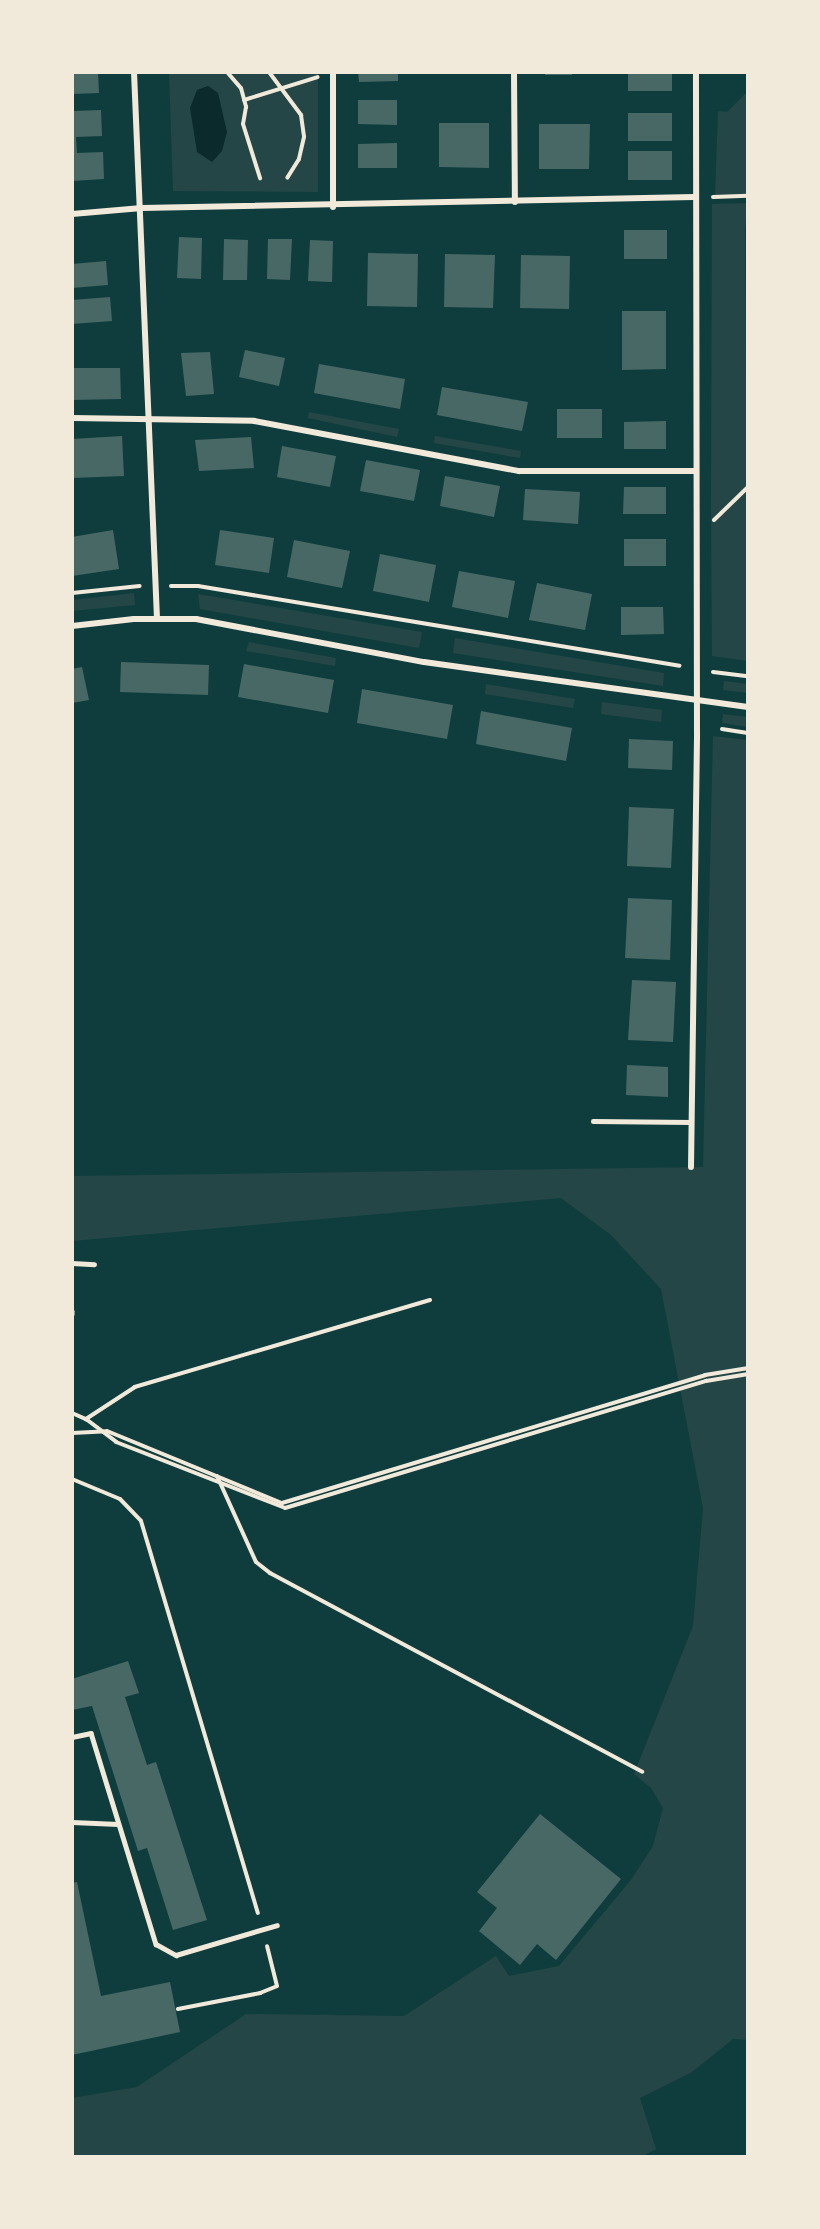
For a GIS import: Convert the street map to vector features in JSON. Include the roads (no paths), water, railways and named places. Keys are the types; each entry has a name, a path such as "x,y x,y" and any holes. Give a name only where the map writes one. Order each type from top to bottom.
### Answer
{"street":[{"path":"134,72 142,208 157,619"},
{"path":"333,72 333,207"},
{"path":"514,72 515,202"},
{"path":"691,1167 697,700 694,471 696,72"},
{"path":"72,214 142,208 333,207 694,197"},
{"path":"72,418 254,421 519,471 694,471"},
{"path":"72,626 157,619 196,619 424,662 748,707"}],"lane":[{"path":"593,1121 691,1122"},
{"path":"72,1263 94,1264"},
{"path":"72,1737 91,1733 156,1944 176,1955 277,1925"},
{"path":"72,1822 118,1824"}]}
